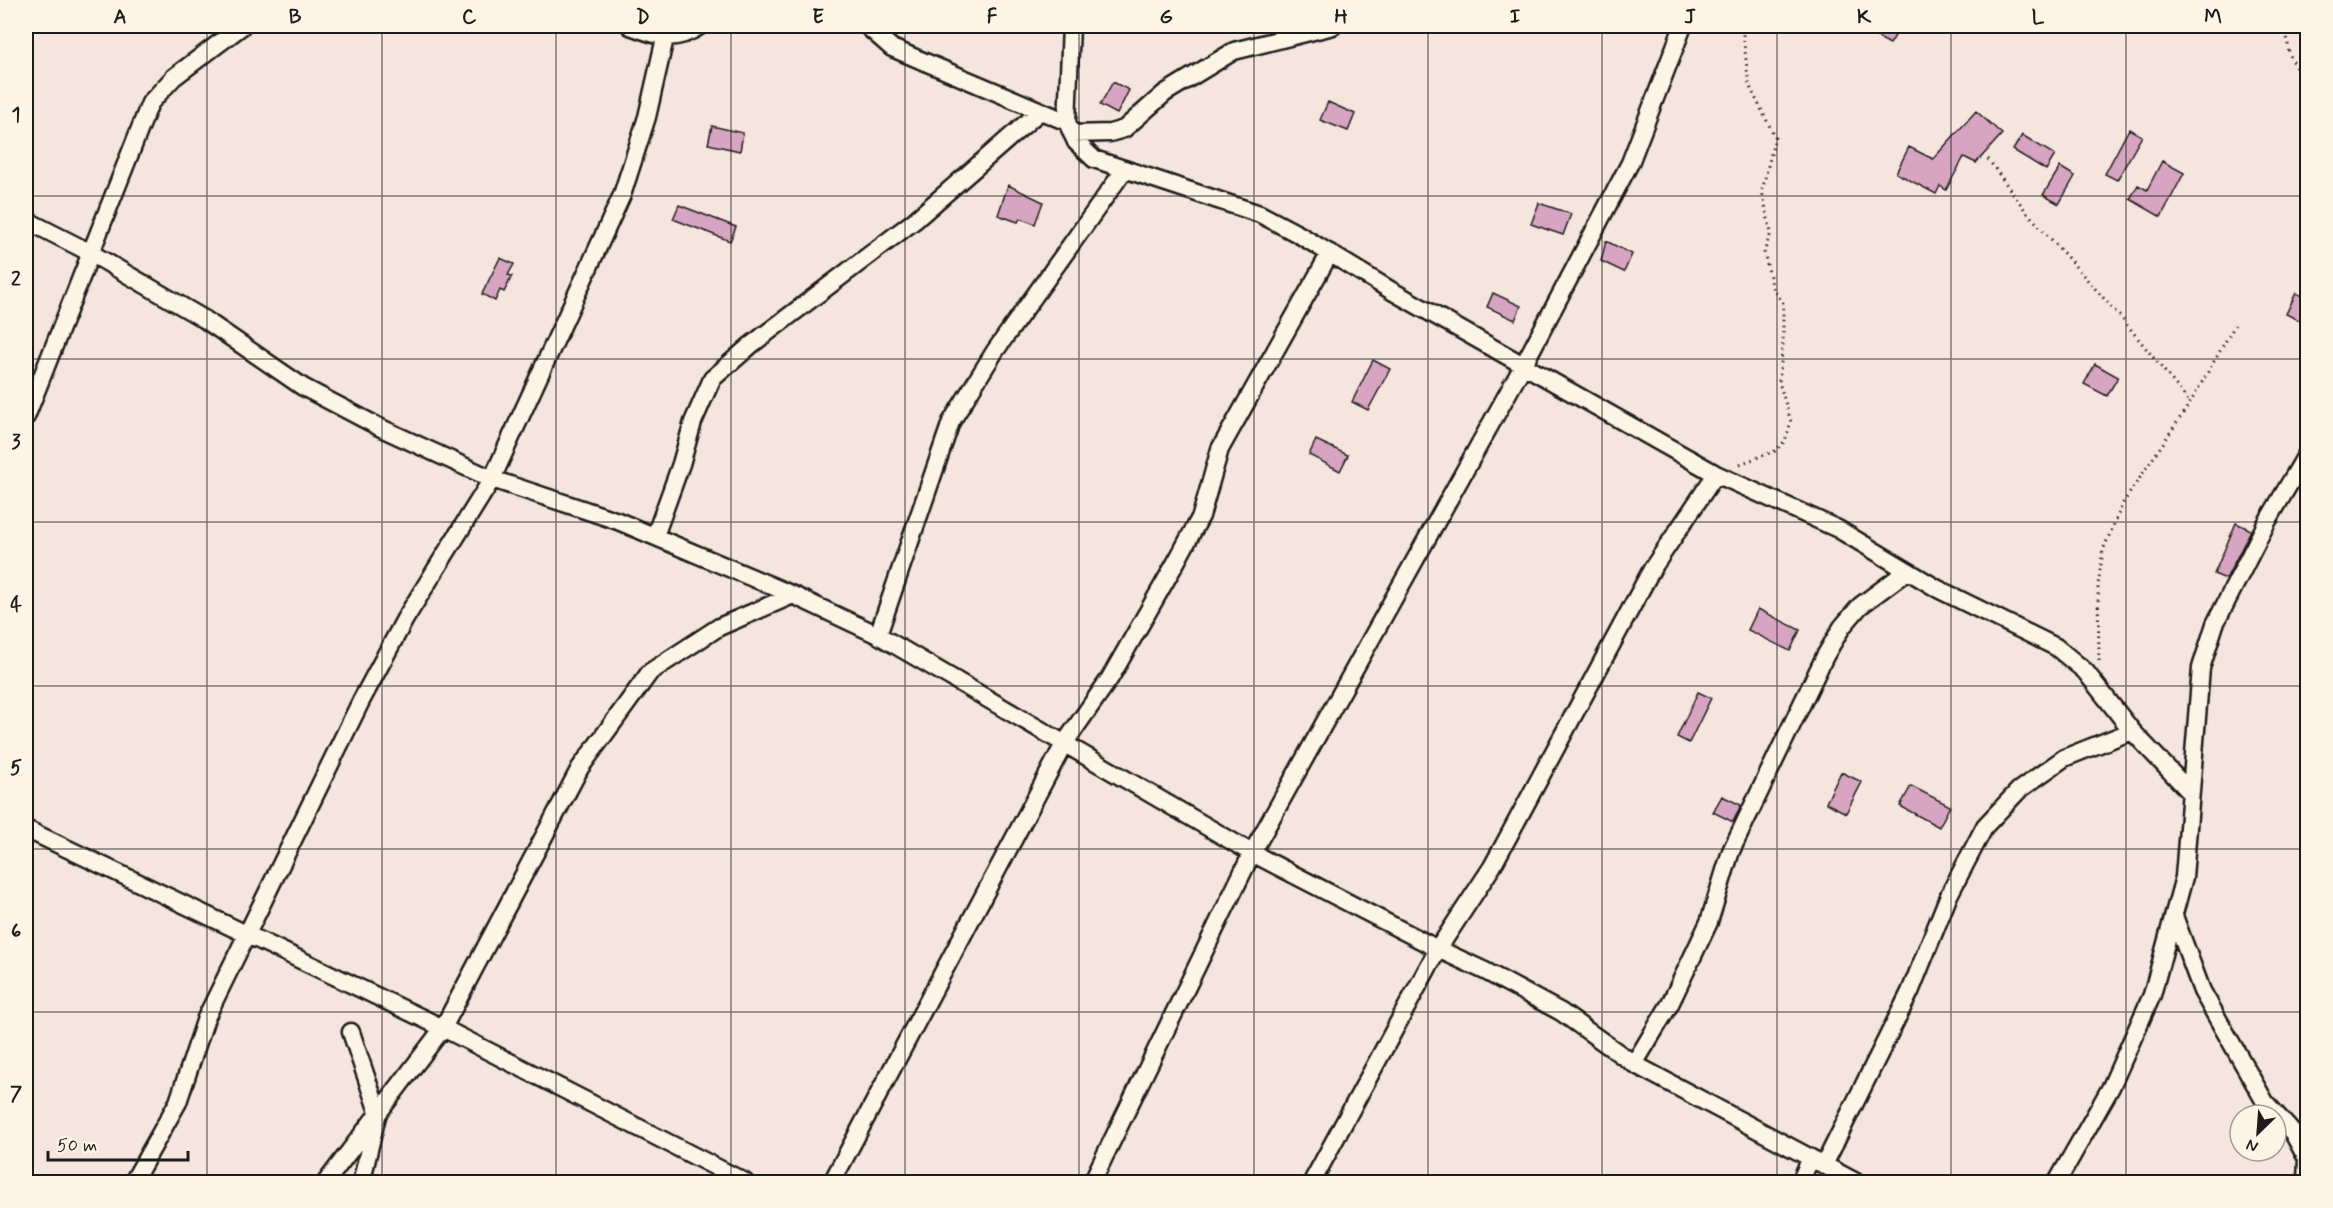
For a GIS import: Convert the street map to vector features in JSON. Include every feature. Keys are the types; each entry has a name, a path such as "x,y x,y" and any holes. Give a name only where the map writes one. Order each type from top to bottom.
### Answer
{"street":[{"path":"26,417 89,252 150,103 174,77 242,26"},
{"path":"630,26 665,38 685,35 700,26"},
{"path":"867,26 892,48 1039,112 1069,128 1110,133 1124,129 1165,93 1234,51 1333,26"},
{"path":"1071,26 1069,128 1076,142 1094,159 1260,214 1716,474 1838,529 1938,589 2056,647 2085,671 2132,731 2190,792"},
{"path":"1092,1182 1252,853 1523,366 1630,163 1683,26"},
{"path":"133,1182 178,1102 206,1018 361,701 405,619 492,479 622,195 647,117 665,38"},
{"path":"655,536 681,464 693,422 712,379 751,345 914,221 1039,112"},
{"path":"878,635 951,422 995,351 1125,169"},
{"path":"26,220 89,252 204,320 303,387 381,428 492,479 618,521 655,536 793,595 878,635 1252,853 1561,1012 1634,1064 1856,1182"},
{"path":"832,1182 1064,744 1110,678 1175,564 1200,516 1220,449 1330,253"},
{"path":"2057,1182 2111,1087 2152,995 2184,877 2201,668 2215,624 2267,522 2307,452"},
{"path":"1312,1182 1438,949 1492,867 1652,569 1716,474"},
{"path":"1634,1064 1670,1004 1709,922 1731,851 1825,656 1842,627 1860,606 1907,571"},
{"path":"326,1182 443,1028 580,768 650,672 719,627 793,595"},
{"path":"1800,1182 1817,1161 1910,992 1949,895 1985,826 2019,790 2064,758 2132,731"},
{"path":"26,829 443,1028 745,1182"},
{"path":"2174,916 2202,991 2265,1102 2293,1133 2307,1159 2306,1182"},
{"path":"351,1032 378,1112 363,1175 368,1182"}],"path":[{"path":"1716,474 1775,451 1785,441 1791,422 1779,382 1783,343 1783,303 1773,289 1764,252 1771,233 1762,191 1774,137 1749,85 1742,26"},
{"path":"2286,26 2289,53 2307,95"},
{"path":"1988,159 2025,210 2124,321 2190,403"},
{"path":"2108,698 2098,648 2098,585 2103,549 2123,503 2190,403 2235,325"}],"building":[{"path":"1857,26 1901,26 1890,44"},
{"path":"1113,82 1129,90 1117,114 1100,105"},
{"path":"1328,102 1355,114 1348,131 1320,120"},
{"path":"1976,111 2002,134 1976,163 1964,157 1946,190 1940,186 1936,194 1896,173 1909,147 1933,159"},
{"path":"712,126 743,133 740,151 708,144"},
{"path":"2129,129 2142,136 2117,180 2105,174"},
{"path":"2022,135 2055,155 2046,170 2013,150"},
{"path":"2162,161 2184,173 2161,217 2130,199 2138,185 2147,190"},
{"path":"2060,167 2075,176 2059,204 2043,195"},
{"path":"1008,185 1043,202 1035,224 1020,218 1018,222 998,215"},
{"path":"1539,203 1571,214 1563,235 1531,224"},
{"path":"679,205 736,227 730,241 673,219"},
{"path":"1606,241 1632,254 1624,272 1601,261"},
{"path":"500,258 514,264 508,275 512,276 504,292 500,290 495,301 482,294"},
{"path":"1493,293 1521,306 1515,320 1487,307"},
{"path":"2296,293 2307,298 2307,324 2286,314"},
{"path":"1373,360 1390,369 1368,410 1352,402"},
{"path":"2095,364 2118,377 2107,396 2084,384"},
{"path":"1316,440 1348,455 1340,471 1309,455"},
{"path":"2236,523 2251,530 2226,579 2214,574"},
{"path":"1758,609 1800,630 1790,651 1748,630"},
{"path":"1698,692 1711,698 1689,743 1677,737"},
{"path":"1841,772 1862,782 1846,813 1826,803"},
{"path":"1911,786 1950,806 1939,827 1900,806"},
{"path":"1722,796 1741,805 1733,822 1713,812"}]}
